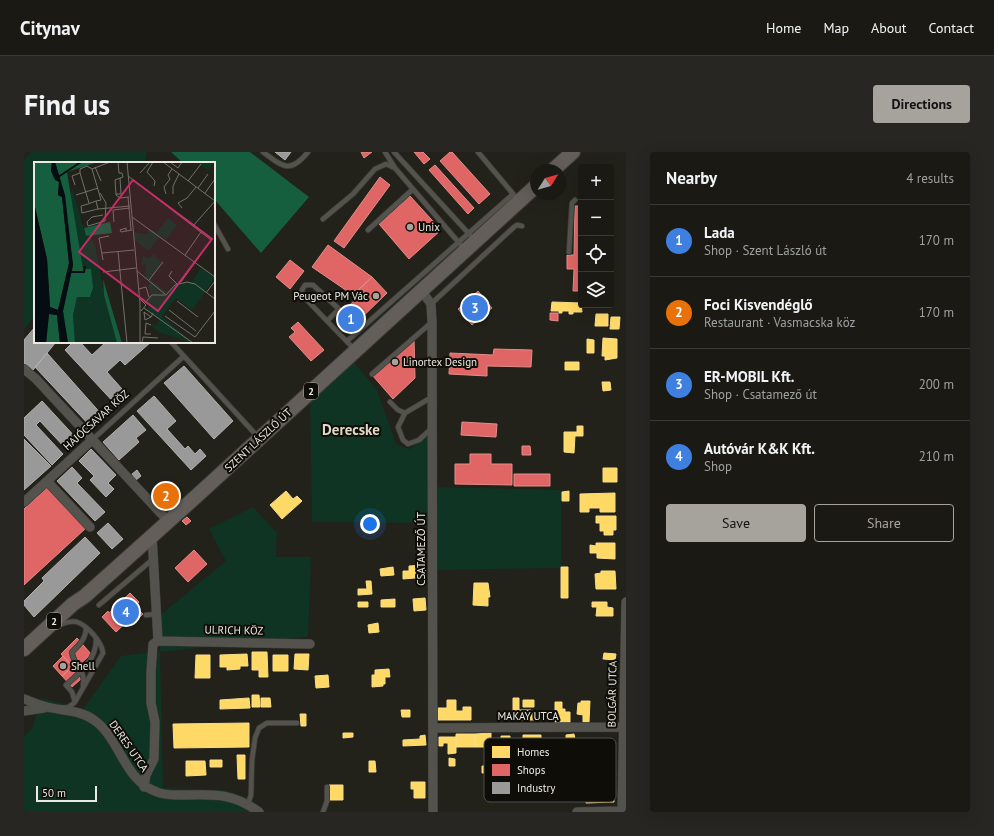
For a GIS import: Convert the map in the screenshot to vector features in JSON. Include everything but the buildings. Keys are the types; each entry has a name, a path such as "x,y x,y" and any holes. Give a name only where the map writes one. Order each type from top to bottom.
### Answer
{"main road":[{"path":"560,164 573,152"},
{"name":"SZENT LÁSZLÓ ÚT","path":"85,596 259,439 351,346 421,290 467,241 516,198 530,190"},
{"name":"2","path":"24,658 59,626 85,596"},
{"name":"2","path":"24,649 73,604 85,596"}],"street":[{"path":"421,290 431,304"},
{"name":"CSATAMEZŐ ÚT","path":"431,304 434,728 433,812"},
{"path":"24,369 36,379 168,521"},
{"name":"HAJÓCSAVAR KÖZ","path":"24,502 92,440"},
{"path":"47,481 90,527"},
{"path":"144,787 146,775 154,759 155,722 151,703 151,672 153,644 158,641 152,535"},
{"name":"BOLGÁR UTCA","path":"577,812 622,811 626,602"},
{"name":"ULRICH KÖZ","path":"158,641 310,644"},
{"path":"24,699 47,707"},
{"path":"24,710 47,707"},
{"name":"DERES UTCA","path":"47,707 58,708 84,715 102,726 115,744 130,772 144,787 158,793 176,795 222,795 248,804 259,812"},
{"name":"MAKAY UTCA","path":"434,728 623,727"}],"lane":[{"path":"264,152 282,166 287,167 300,161 308,152"},
{"path":"385,152 395,168 413,189 467,241"},
{"path":"394,152 467,241"},
{"path":"478,152 516,198"},
{"path":"323,219 353,194 375,169 386,164 395,168"},
{"path":"368,230 413,189"},
{"path":"569,252 572,204 575,200"},
{"path":"431,304 514,227 517,225 522,226"},
{"path":"215,226 228,249"},
{"path":"328,320 339,309 313,285 305,285 302,290 303,296 328,320 351,346 467,241"},
{"path":"372,374 432,322"},
{"path":"172,343 259,439"},
{"name":"HAJÓCSAVAR KÖZ","path":"92,440 184,356"},
{"path":"432,397 405,413 398,428 403,440 408,444 420,440 432,428"},
{"path":"390,402 398,410 405,413"},
{"path":"99,605 153,559"},
{"path":"146,615 156,614"},
{"path":"58,708 69,707 75,702 103,653 102,646 86,628 77,622 69,621 59,626"},
{"path":"82,690 84,683 82,670 72,658 72,652 83,640 86,634 86,628"},
{"path":"75,702 72,692 66,685 82,670 97,649 96,639"},
{"path":"248,804 251,795 255,738 259,728 267,723 297,722"},
{"path":"323,812 327,801 327,787"}],"green space":[{"path":"31,152 147,152 145,162 34,162 34,317 24,329 24,160"},
{"path":"171,152 250,152 309,197 261,253 215,200 215,162 182,162"},
{"path":"351,359 377,390 396,444 409,449 435,433 436,487 561,490 561,568 438,570 435,523 312,522 310,396"},
{"path":"253,507 277,533 276,557 311,557 308,637 160,652 163,788 224,790 249,798 266,812 24,812 24,736 32,729 41,698 83,709 121,656 160,651 158,617 226,561 209,529"}],"place":[{"name":"Unix","path":"410,227"},
{"name":"Peugeot PM Vác","path":"376,296"},
{"name":"ER-MOBIL Kft.","path":"475,308"},
{"name":"Lada","path":"351,319"},
{"name":"Linortex Design","path":"395,362"},
{"name":"Foci Kisvendéglő","path":"166,496"},
{"name":"Autóvár K&K Kft.","path":"126,612"},
{"name":"Shell","path":"63,666"}],"district":[{"name":"Derecske","path":"351,430"}]}
